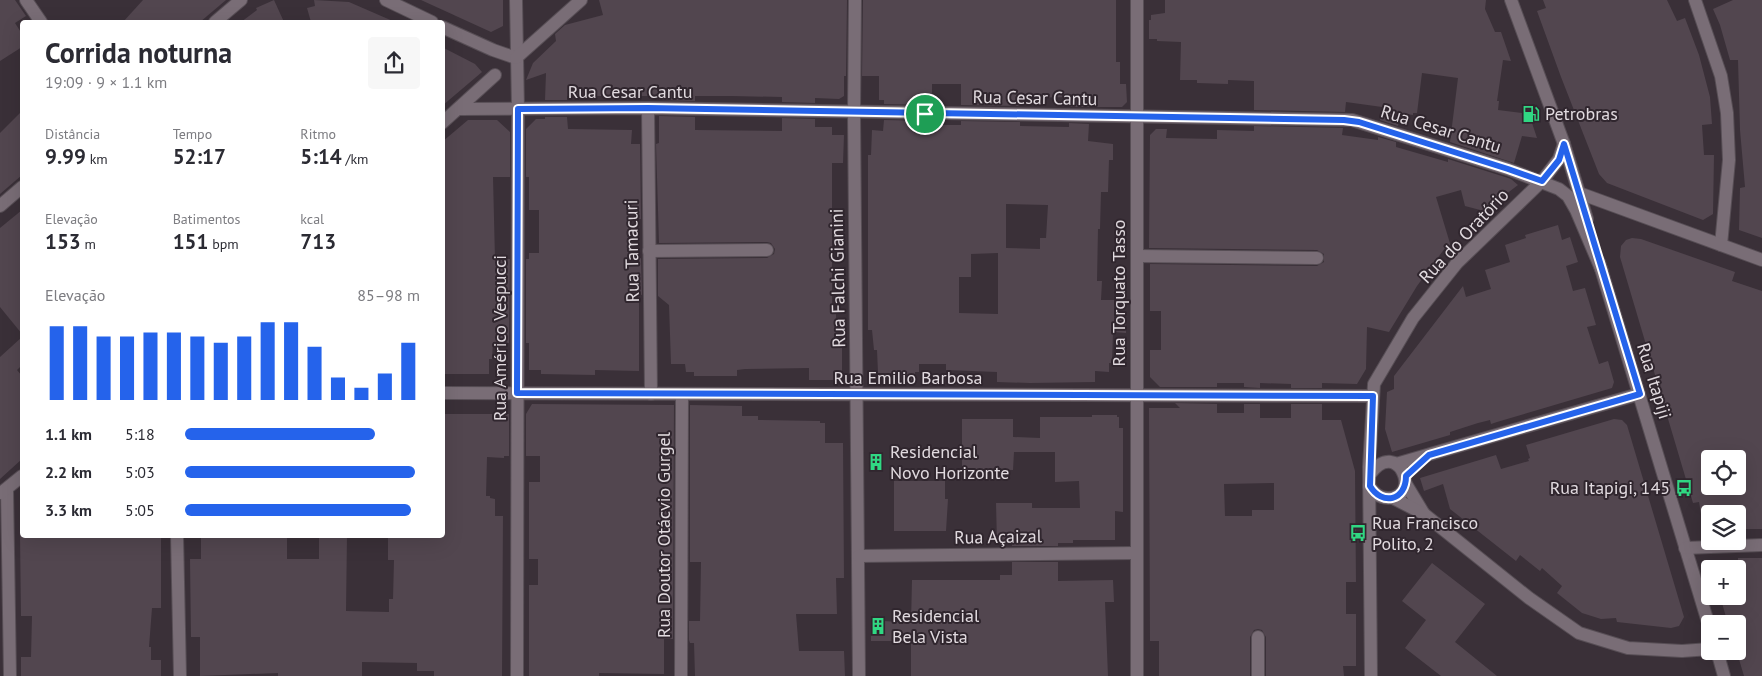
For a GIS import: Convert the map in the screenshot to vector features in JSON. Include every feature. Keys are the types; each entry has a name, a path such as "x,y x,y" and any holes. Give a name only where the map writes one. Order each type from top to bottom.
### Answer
{"street":[{"path":"26,0 40,20"},
{"path":"217,20 241,0"},
{"path":"386,0 428,20"},
{"name":"Rua Américo Vespucci","path":"516,0 518,109 517,676"},
{"path":"445,28 516,58 581,0"},
{"name":"Rua Falchi Gianini","path":"855,0 854,113 859,676"},
{"name":"Rua Torquato Tasso","path":"1137,0 1137,676"},
{"path":"1511,0 1564,144"},
{"path":"1694,0 1720,76 1727,113 1729,160 1721,245"},
{"path":"445,120 495,75"},
{"name":"Rua Cesar Cantu","path":"458,109 648,108 1352,120 1508,169 1559,189 1568,196 1576,210 1602,271"},
{"name":"Rua Tamacuri","path":"648,108 650,394"},
{"name":"Rua do Oratório","path":"1371,676 1370,480 1374,384 1413,318 1457,263 1542,181 1559,160 1564,144"},
{"name":"Rua Itapiji","path":"1564,144 1706,615"},
{"path":"0,206 20,189"},
{"path":"1579,193 1762,260"},
{"path":"649,251 768,250"},
{"path":"1137,256 1317,258"},
{"name":"Rua Emilio Barbosa","path":"445,393 1373,396"},
{"name":"Rua Doutor Otácvio Gurgel","path":"681,676 682,394"},
{"path":"1396,464 1640,394"},
{"path":"1393,498 1401,493 1406,480 1429,455"},
{"path":"1424,514 1402,469 1396,464 1389,462 1381,463 1375,467 1370,480 1374,494 1383,498 1393,498 1424,514 1529,598 1579,633 1628,648 1682,651 1701,650"},
{"path":"10,676 3,492 20,478"},
{"path":"177,538 180,676"},
{"path":"1685,548 1762,545"},
{"name":"Rua Açaizal","path":"859,556 1136,553"},
{"path":"1258,638 1258,676"},
{"path":"1720,660 1724,676"}],"building":[{"path":"0,0 15,0 26,16 15,23 20,31 20,48 0,61"},
{"path":"143,0 226,0 202,20 125,20"},
{"path":"274,0 283,20 244,20 257,10 256,8"},
{"path":"314,0 349,2 390,20 310,20 307,8 315,6"},
{"path":"421,0 503,0 503,26 491,32"},
{"path":"599,0 847,0 844,96 839,99 815,98 815,103 782,102 782,97 732,96 695,96 695,101 659,100 659,96 567,96 567,100 545,100 546,73 526,80 533,63 556,41 555,34 565,25 603,15"},
{"path":"863,0 1116,0 1116,62 1120,62 1120,84 1126,84 1127,102 1122,107 1070,107 1070,97 1020,98 1020,106 961,105 961,84 932,84 932,105 884,104 884,100 879,100 879,76 862,76"},
{"path":"1165,0 1486,0 1485,9 1495,32 1501,32 1511,61 1503,60 1497,101 1499,101 1498,110 1529,114 1537,138 1522,136 1514,163 1450,142 1458,78 1422,73 1417,113 1413,113 1413,115 1400,113 1398,126 1380,120 1382,107 1346,102 1345,112 1254,110 1254,81 1228,80 1228,84 1197,83 1197,80 1180,80 1181,42 1149,39 1149,20 1151,20 1151,15 1165,13"},
{"path":"1543,0 1667,0 1677,21 1685,18 1699,55 1710,97 1712,124 1702,125 1704,155 1714,155 1713,214 1703,220 1607,183 1599,174 1537,11 1546,8"},
{"path":"1733,0 1762,0 1762,238 1739,230 1740,188 1745,187 1740,130 1738,60 1730,60 1720,25 1713,9"},
{"path":"445,49 475,64 482,72 445,103"},
{"path":"20,113 20,177 0,194 0,133"},
{"path":"659,116 695,117 695,130 782,131 782,118 815,119 815,127 832,127 832,135 844,135 843,163 832,163 832,310 836,310 836,322 842,322 842,380 809,380 809,368 745,369 737,370 737,376 694,376 694,372 686,372 685,364 671,364 669,305 658,296 658,259 767,258 774,254 775,249 771,243 767,242 659,243 656,144 659,143"},
{"path":"545,117 567,117 568,129 632,130 631,144 640,144 641,219 630,219 630,258 641,258 642,295 639,294 639,371 595,370 595,375 541,374 541,370 529,370 529,343 526,343 526,259 529,259 529,253 539,253 539,210 529,210 529,177 526,177 526,129 536,119 545,119"},
{"path":"468,120 497,120 510,132 510,177 493,177 495,259 510,259 509,343 493,342 492,359 489,359 489,374 445,374 445,139"},
{"path":"884,120 932,121 932,124 947,125 961,125 961,121 1020,122 1020,126 1069,127 1069,123 1089,124 1088,141 1113,144 1113,160 1109,160 1108,192 1101,192 1097,281 1102,281 1101,300 1114,300 1114,318 1126,319 1126,333 1113,332 1112,363 1109,363 1109,372 1095,371 1095,382 1030,383 997,382 997,372 946,370 946,364 919,364 919,372 915,372 915,381 895,381 894,373 878,373 877,350 874,350 872,330 868,330 868,155 871,155 872,130 883,131","holes":["1006,204 1048,205 1046,238 1040,238 1040,249 1006,248","998,253 998,314 959,313 959,277 971,277 971,254"]},
{"path":"1254,126 1343,128 1342,135 1378,140 1378,137 1396,142 1396,147 1448,162 1448,159 1511,179 1518,185 1484,211 1465,206 1461,190 1436,197 1452,250 1445,248 1417,286 1389,332 1367,327 1366,369 1357,384 1322,383 1322,388 1291,388 1291,384 1260,383 1260,388 1244,387 1244,383 1217,383 1217,387 1160,387 1150,377 1150,350 1161,350 1161,311 1150,311 1150,264 1317,266 1324,262 1324,254 1317,250 1149,248 1150,135 1156,129 1167,129 1166,138 1217,139 1217,130 1254,131"},
{"path":"20,212 20,332 0,307 0,228"},
{"path":"1558,225 1562,240 1570,237 1578,262 1566,266 1573,291 1585,288 1596,325 1587,327 1599,364 1608,361 1614,382 1612,388 1491,424 1490,420 1478,423 1450,432 1450,435 1392,452 1385,429 1387,392 1394,389 1394,376 1463,286 1466,297 1491,289 1485,270 1510,262 1505,245 1526,238 1525,235"},
{"path":"1632,238 1641,239 1735,272 1732,281 1762,291 1762,529 1746,529 1746,505 1701,505 1701,514 1699,502 1693,503 1620,257 1621,246 1626,240"},
{"path":"20,339 20,367 17,370 20,374 20,461 0,479 0,357"},
{"path":"1175,403 1217,404 1217,413 1244,413 1244,404 1260,404 1260,418 1291,418 1291,404 1322,404 1322,420 1341,420 1355,471 1356,582 1346,582 1346,614 1356,614 1356,666 1343,666 1344,676 1266,676 1266,637 1262,630 1258,629 1254,630 1250,637 1250,676 1159,676 1159,641 1150,641 1149,408 1180,408","holes":["1274,483 1274,510 1252,510 1252,516 1225,516 1224,484"]},
{"path":"532,404 674,405 673,639 664,639 664,674 599,673 599,676 529,676 529,585 538,585 538,559 529,559 529,482 540,482 540,456 526,456 526,414"},
{"path":"690,405 742,406 742,416 758,416 758,420 820,421 820,423 825,423 825,443 843,443 844,578 836,578 837,614 796,614 799,651 844,651 845,676 695,676 694,643 690,643 689,640 689,621 700,621 701,562 690,562"},
{"path":"445,414 509,414 509,456 504,456 504,458 487,457 486,496 495,499 495,516 503,516 502,676 434,676 434,671 417,671 417,663 362,662 362,676 278,676 278,673 200,676 200,637 191,637 190,559 201,559 201,538 287,538 287,559 319,559 319,538 347,538 346,611 389,612 389,599 393,599 394,560 388,560 388,538 445,538"},
{"path":"1092,415 1117,415 1119,417 1119,428 1123,428 1123,512 1115,511 1115,540 1073,540 1073,543 1058,543 1058,546 1012,546 1012,543 997,543 996,503 1032,503 1032,508 1080,508 1079,481 1055,482 1055,452 1014,452 1013,470 962,469 962,419 1013,419 1013,437 1040,438 1040,417 1092,417"},
{"path":"1614,419 1622,420 1627,425 1684,617 1679,626 1671,628 1617,622 1616,618 1601,619 1582,613 1557,593 1562,586 1542,568 1540,571 1520,555 1516,561 1450,509 1443,484 1424,491 1420,478 1496,455 1501,469 1529,461 1528,459 1530,458 1526,445"},
{"path":"894,481 945,481 945,499 948,499 946,531 894,531"},
{"path":"20,538 161,538 161,608 152,608 149,647 151,647 151,660 161,660 161,676 21,676 21,657 31,657 32,616 21,616"},
{"path":"1738,558 1762,558 1762,676 1744,676 1739,660 1746,660 1746,615 1725,615 1723,605 1746,605 1746,560 1738,560"},
{"path":"1012,562 1058,562 1058,581 1113,580 1114,602 1105,602 1108,676 911,676 911,641 871,641 871,620 911,623 912,580 1000,580 1000,575 1012,575"},
{"path":"1432,563 1485,604 1455,642 1497,676 1441,676 1405,648 1426,620 1402,601"}],"place":[{"name":"Petrobras","path":"1531,114"},
{"name":"Residencial Novo Horizonte","path":"876,462"},
{"name":"Rua Itapigi, 145","path":"1684,488"},
{"name":"Rua Francisco Polito, 2","path":"1358,533"},
{"name":"Residencial Bela Vista","path":"878,626"}],"route":[{"path":"648,108 925,114 1352,120 1542,181 1559,160 1564,144 1640,394 1429,455 1406,476 1406,484 1401,493 1393,498 1383,498 1374,494 1370,486 1369,467 1373,396 517,393 518,109 648,108"}]}
